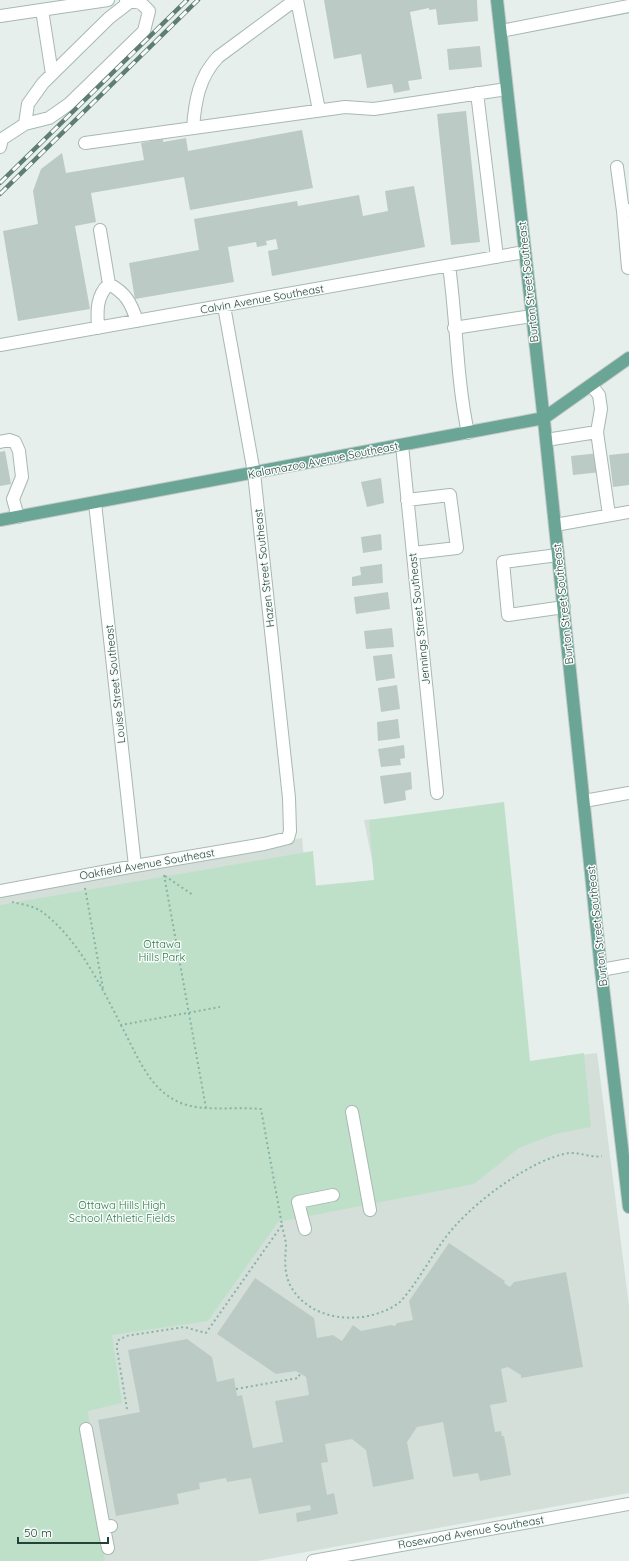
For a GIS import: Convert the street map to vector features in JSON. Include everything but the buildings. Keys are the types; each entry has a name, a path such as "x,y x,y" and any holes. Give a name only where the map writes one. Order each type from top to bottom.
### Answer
{"main road":[{"name":"Burton Street Southeast","path":"497,0 524,252 544,418 601,970 625,1135 629,1208"},
{"name":"Kalamazoo Avenue Southeast","path":"0,520 544,418 629,358"}],"street":[{"path":"0,16 108,0"},
{"path":"1,141 25,124 49,118 69,104 144,31 149,11 141,3 129,0 109,18 43,83 28,104 25,124"},
{"path":"193,128 194,108 199,87 210,66 218,57 296,0 319,110"},
{"path":"501,31 629,6"},
{"path":"42,10 52,74"},
{"path":"86,143 319,110 345,107 374,109 507,89"},
{"path":"477,93 497,257"},
{"path":"617,167 626,210 628,268"},
{"path":"100,230 109,284 126,295 132,304 137,321"},
{"name":"Calvin Avenue Southeast","path":"0,345 524,252"},
{"path":"449,266 454,303 454,328 460,389 468,433"},
{"path":"98,328 99,300 104,289 109,284"},
{"name":"Hazen Street Southeast","path":"224,306 254,473 289,798 290,831"},
{"path":"454,328 532,316"},
{"path":"591,385 599,395 601,409 597,432 609,515"},
{"path":"546,440 597,432"},
{"path":"0,442 9,440 15,442 19,451 22,477 13,499 18,517"},
{"name":"Jennings Street Southeast","path":"402,445 437,793"},
{"path":"407,500 450,495 457,548 412,553"},
{"name":"Louise Street Southeast","path":"95,503 135,866"},
{"path":"555,525 629,512"},
{"path":"558,554 503,562 508,615 564,607"},
{"path":"584,801 629,793"},
{"name":"Oakfield Avenue Southeast","path":"0,891 264,844 288,838 290,831"},
{"path":"601,970 629,964"},
{"path":"352,1112 370,1210"},
{"path":"305,1230 298,1202 333,1195"},
{"path":"86,1429 108,1527 108,1548"},
{"name":"Rosewood Avenue Southeast","path":"313,1561 629,1504"}],"path":[{"path":"193,895 164,875 206,1108"},
{"path":"85,888 104,992"},
{"path":"12,902 40,910 72,940 104,992 148,1078 158,1088 170,1097 185,1105 206,1108 261,1109 286,1245 285,1265 287,1275 293,1289 302,1301 317,1311 329,1315 371,1316 390,1310 400,1302 454,1226 486,1197 524,1171 557,1156 579,1153 595,1157 602,1156"},
{"path":"121,1025 220,1007"},
{"path":"127,1410 117,1341 126,1336 184,1327 206,1333 282,1225"},
{"path":"236,1389 298,1378 300,1374"}],"shaded area":[{"path":"502,808 527,1062 597,1053 629,1306 629,1493 257,1561 0,1561 0,896 302,838 307,886 376,880 364,820"}],"green space":[{"name":"Ottawa Hills High School Athletic Fields","path":"504,802 530,1061 584,1053 591,1127 555,1134 519,1148 474,1184 278,1222 208,1321 112,1335 122,1403 88,1411 105,1561 0,1561 0,905 313,851 316,886 374,880 369,820"}],"railway":[{"path":"0,183 187,0"},
{"path":"0,194 198,0"}],"park label":[{"name":"Ottawa Hills Park","path":"162,950"}]}
